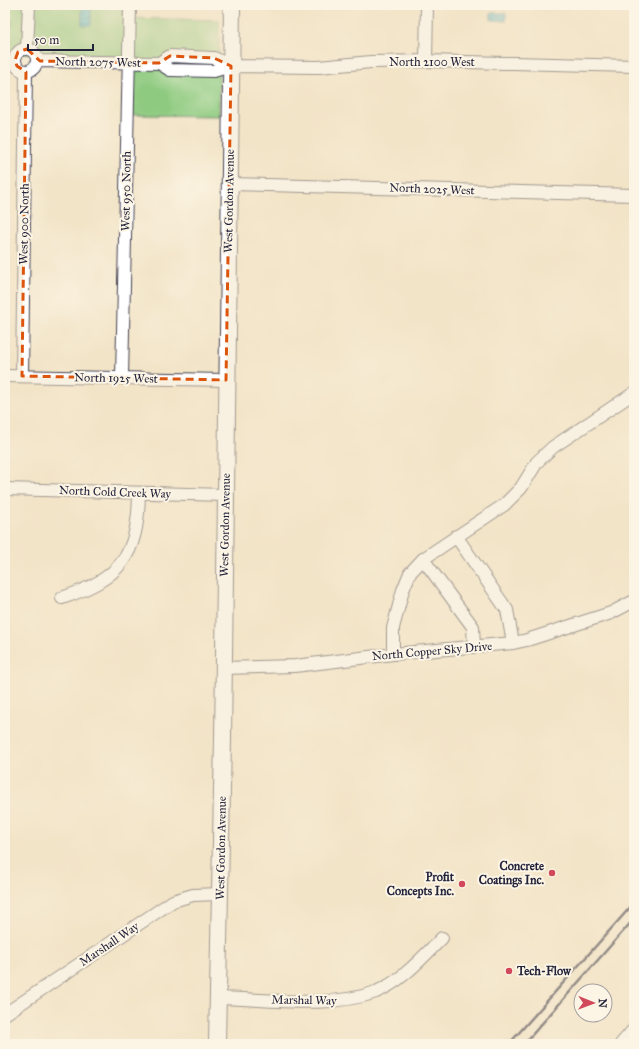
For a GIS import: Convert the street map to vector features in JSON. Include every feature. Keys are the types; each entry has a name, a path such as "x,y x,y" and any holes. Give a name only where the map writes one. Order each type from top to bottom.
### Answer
{"main road":[{"name":"West Gordon Avenue","path":"217,1044 232,5"}],"street":[{"path":"27,49 28,5"},
{"name":"West 950 North","path":"122,378 130,5"},
{"path":"426,61 427,5"},
{"path":"27,49 34,53 37,61 34,69 26,72 10,60 18,52 27,49"},
{"name":"North 2075 West","path":"37,61 159,63 170,56 214,58 231,66"},
{"name":"North 2100 West","path":"231,66 319,67 372,62 426,61 634,66"},
{"name":"West 900 North","path":"22,376 26,72"},
{"name":"North 2025 West","path":"229,184 634,194"},
{"name":"North 1925 West","path":"5,376 226,380"},
{"path":"393,654 393,628 403,590 410,573 423,559 504,505 521,488 537,462 553,447 634,393"},
{"name":"North Cold Creek Way","path":"5,490 225,494"},
{"path":"62,598 85,590 111,575 129,553 138,524 139,493"},
{"path":"456,536 507,610 513,643"},
{"path":"423,559 473,627 474,647"},
{"name":"North Copper Sky Drive","path":"223,668 296,666 393,654 513,643 527,640 611,613 634,601"},
{"name":"Marshall Way","path":"5,1014 173,901 193,894 220,894"},
{"name":"Marshal Way","path":"217,998 335,1000 377,991 408,972 442,938"},
{"path":"621,1044 634,1029"}],"highlighted area":[{"path":"27,49 40,61 159,63 170,56 214,58 231,66 226,380 22,376 26,72 17,66 15,60 18,52"}],"green space":[{"path":"5,5 124,5 124,18 219,20 219,116 133,115 134,57 5,53"}],"water":[{"path":"82,8 91,8 91,25 82,25"},
{"path":"5,9 12,24 5,38"},
{"path":"491,13 506,13 506,21 491,20"}],"railway":[{"path":"509,1044 634,903"},
{"path":"524,1044 634,919"}],"place":[{"name":"Concrete Coatings Inc.","path":"552,873"},
{"name":"Profit Concepts Inc.","path":"462,884"},
{"name":"Tech-Flow","path":"509,971"}]}
